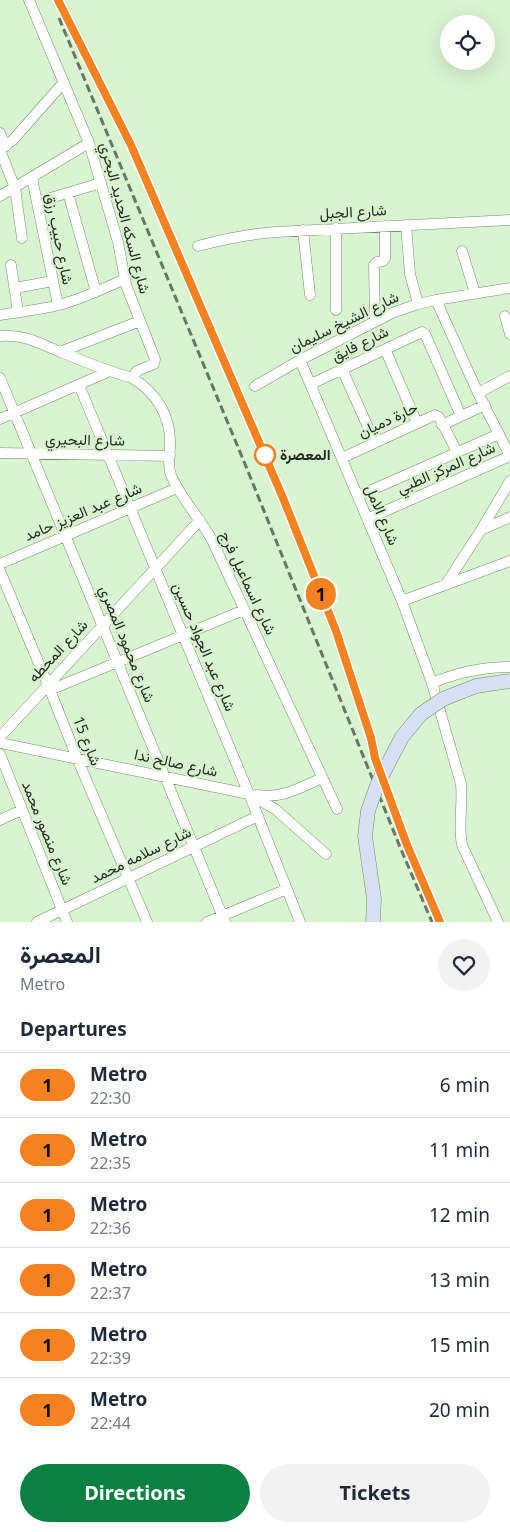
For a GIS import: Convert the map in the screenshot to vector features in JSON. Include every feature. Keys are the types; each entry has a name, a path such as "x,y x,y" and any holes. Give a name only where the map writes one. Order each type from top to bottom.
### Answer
{"street":[{"name":"شارع السكه الحديد البحري","path":"29,0 89,143 118,242 129,293 156,361 137,371 132,378"},
{"path":"2,148 12,142 64,82"},
{"path":"0,134 2,148 15,188 22,238"},
{"path":"0,196 89,143"},
{"name":"شارع حبيب رزق","path":"32,178 58,305"},
{"path":"37,202 100,182"},
{"path":"68,192 96,292"},
{"name":"شارع الجبل","path":"198,246 250,234 510,220"},
{"path":"406,225 410,274 418,304"},
{"path":"375,320 374,265 385,258 385,226"},
{"path":"336,228 336,310"},
{"path":"303,230 310,295"},
{"path":"462,251 475,293"},
{"path":"12,265 18,312"},
{"path":"0,315 58,305 96,292 125,278"},
{"path":"15,288 53,281"},
{"name":"شارع الشيخ سليمان","path":"255,386 392,312 436,300 510,288"},
{"path":"436,300 478,393 510,456"},
{"path":"505,316 510,334"},
{"path":"60,352 140,321"},
{"name":"شارع فايق","path":"310,384 420,332 424,332 461,416"},
{"name":"شارع اسماعيل فرج","path":"0,336 31,339 60,352 132,378 152,392 164,413 170,436 170,456 168,462 170,473 177,488 212,540 337,809"},
{"path":"385,349 417,423"},
{"name":"شارع الامل","path":"300,360 402,601 432,683 461,784 460,836 462,845 498,922"},
{"path":"342,369 374,443"},
{"path":"0,419 110,371"},
{"path":"478,393 510,376"},
{"name":"شارع محمود المصري","path":"0,378 224,919"},
{"name":"شارع عبد الجواد حسين","path":"79,385 249,794 300,922"},
{"path":"456,452 442,425 485,405"},
{"name":"حارة دميان","path":"342,458 435,416 439,417 442,425"},
{"path":"358,496 499,434"},
{"name":"شارع البحيري","path":"0,453 170,456"},
{"name":"شارع المركز الطبي","path":"367,519 510,456"},
{"path":"446,584 481,530 510,480"},
{"name":"شارع عبد العزيز حامد","path":"0,564 177,488"},
{"path":"481,530 510,517"},
{"name":"شارع المحطه","path":"0,737 49,687 103,625 200,520"},
{"path":"402,601 510,561"},
{"name":"شارع 15","path":"0,571 147,922"},
{"path":"49,687 118,662 244,610"},
{"path":"432,683 448,676 468,671 510,666"},
{"path":"373,922 374,899 365,836 368,811 378,783 402,737 421,714 442,699 476,686 510,681"},
{"name":"شارع صالح ندا","path":"0,743 249,794 275,808 326,854"},
{"name":"شارع منصور محمد","path":"0,754 67,922"},
{"path":"249,794 262,796 285,795 322,778"},
{"path":"0,820 22,810"},
{"name":"شارع سلامه محمد","path":"37,922 258,816"},
{"path":"207,922 224,919 287,888"}],"railway":[{"path":"58,0 131,145 283,498 336,631 371,738 375,758 407,845 440,922"},
{"path":"59,18 245,464 432,922"}],"metro line":[{"name":"1","path":"58,0 131,145 283,498 336,631 371,738 375,758 407,845 440,922"}],"place":[{"name":"المعصرة","path":"265,455"}]}
